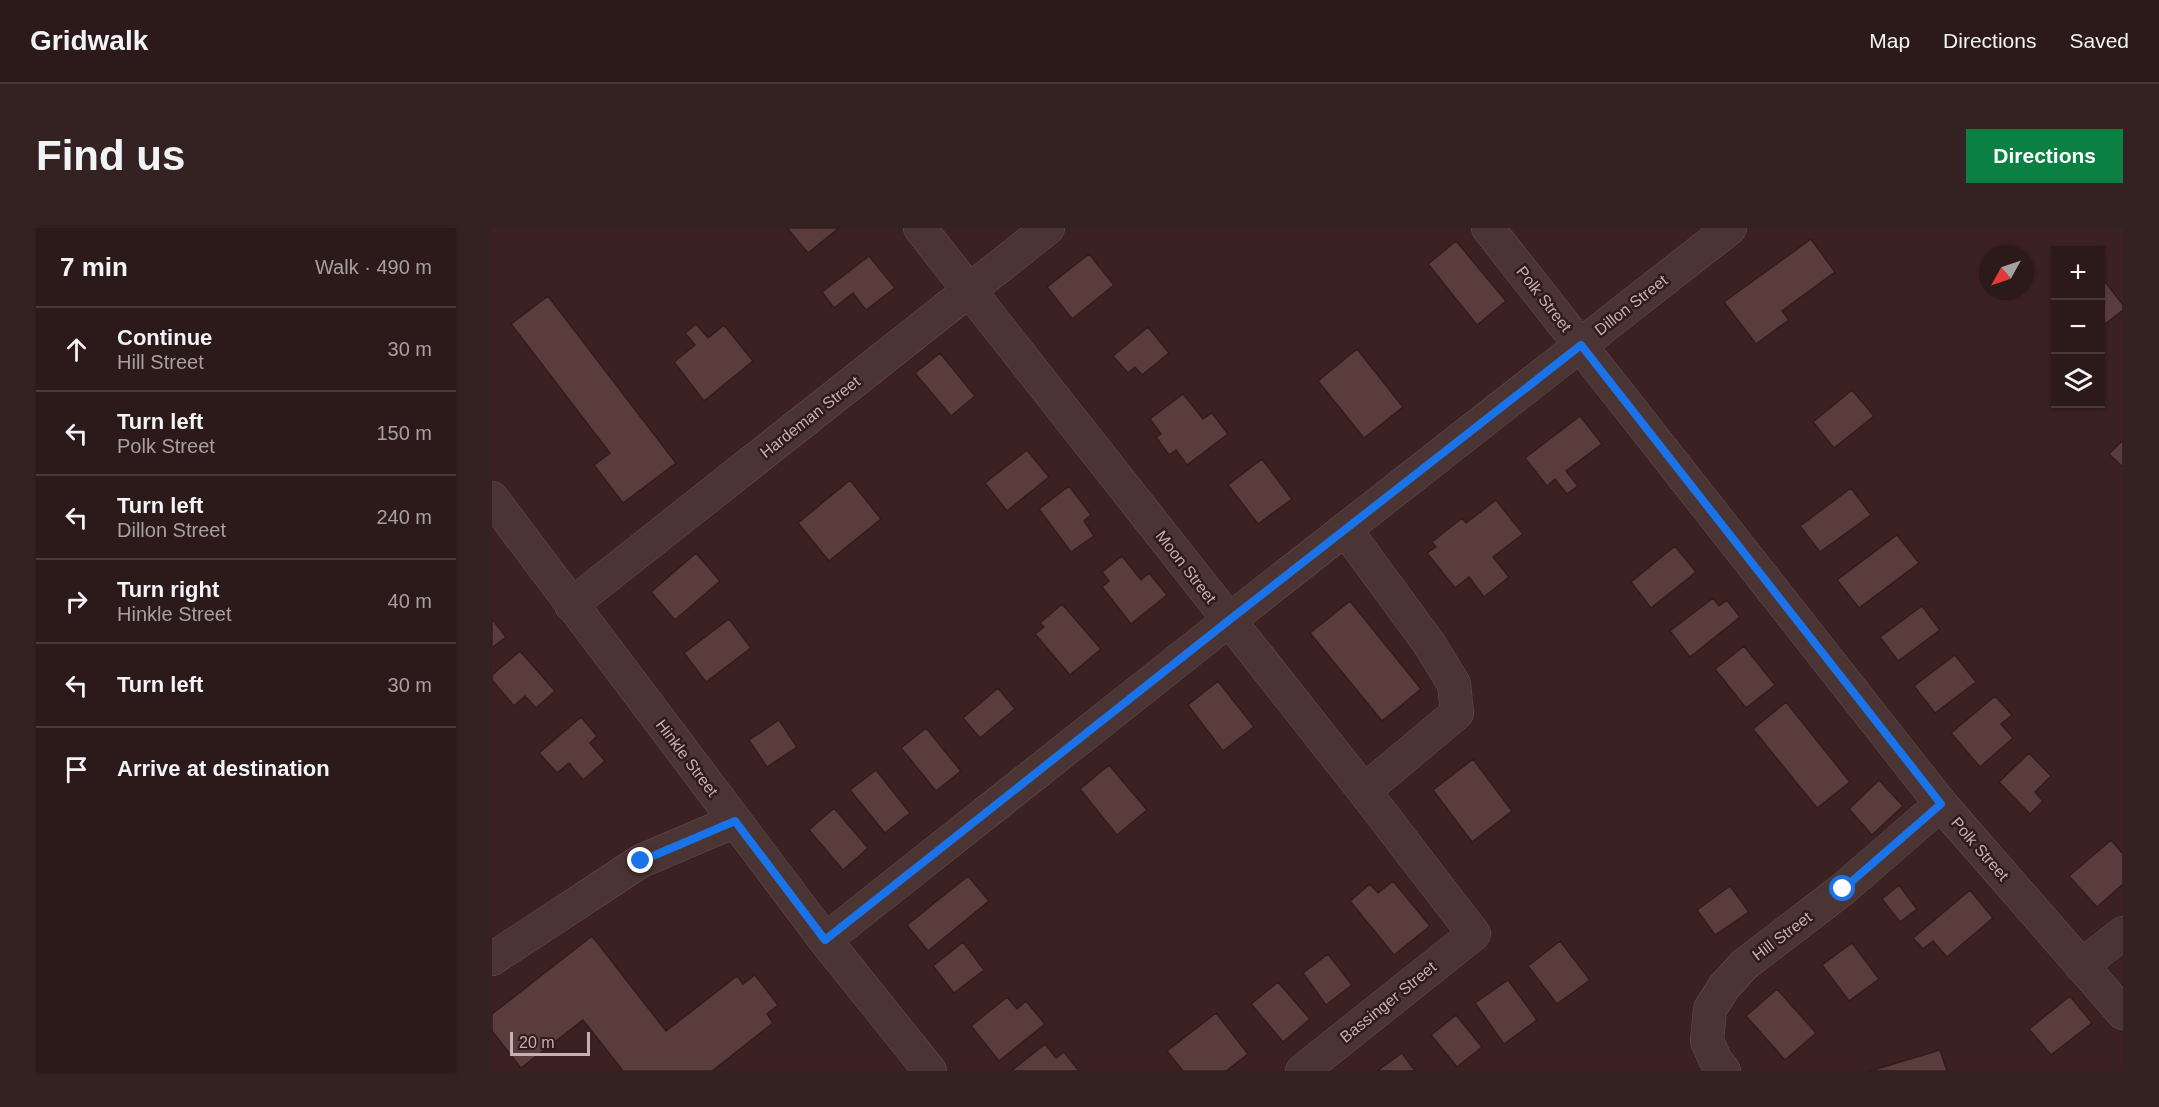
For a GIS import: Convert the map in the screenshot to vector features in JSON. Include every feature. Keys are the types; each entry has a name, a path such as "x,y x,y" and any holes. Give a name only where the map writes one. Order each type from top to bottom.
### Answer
{"street":[{"name":"Moon Street","path":"920,228 1474,934"},
{"name":"Hardeman Street","path":"571,605 1048,228"},
{"name":"Polk Street","path":"1488,228 1941,804 2123,1013"},
{"name":"Dillon Street","path":"825,940 1730,228"},
{"name":"Hinkle Street","path":"492,498 825,940 930,1071"},
{"path":"1345,529 1428,642 1454,684 1456,713 1364,791"},
{"name":"Hill Street","path":"1724,1071 1714,1059 1707,1041 1710,1009 1724,987 1744,965 1843,889 1941,804"},
{"path":"492,959 641,861 735,821"},
{"path":"2081,966 2123,933"},
{"name":"Bassinger Street","path":"1302,1071 1474,934"}],"building":[{"path":"787,228 839,228 808,253"},
{"path":"1811,239 1835,272 1782,311 1789,320 1756,344 1724,302"},
{"path":"1456,241 1506,301 1477,325 1428,264"},
{"path":"1089,254 1114,285 1072,319 1047,287"},
{"path":"869,256 895,288 866,310 853,293 834,308 822,292"},
{"path":"2105,282 2123,305 2123,310 2105,324"},
{"path":"548,296 676,463 623,503 594,465 610,453 511,324"},
{"path":"696,324 708,338 724,325 753,361 704,401 674,362 695,345 685,333"},
{"path":"1148,327 1169,353 1142,375 1135,367 1128,373 1113,356"},
{"path":"1357,349 1403,407 1364,438 1318,381"},
{"path":"940,353 975,396 951,416 915,373"},
{"path":"1852,390 1874,416 1834,448 1813,422"},
{"path":"1183,394 1203,419 1212,413 1228,434 1187,465 1176,450 1169,455 1156,437 1161,434 1150,419"},
{"path":"1580,416 1602,444 1566,471 1578,486 1567,494 1555,479 1547,486 1525,458"},
{"path":"2123,440 2123,467 2109,454"},
{"path":"1027,450 1049,477 1007,511 985,483"},
{"path":"1262,459 1292,499 1258,524 1228,485"},
{"path":"850,480 881,519 829,561 798,523"},
{"path":"1069,486 1091,515 1084,521 1094,536 1071,552 1039,509"},
{"path":"1851,488 1871,515 1820,552 1800,526"},
{"path":"1496,500 1523,534 1493,557 1509,577 1484,597 1469,577 1455,588 1427,553 1436,547 1432,542 1462,518 1466,523"},
{"path":"1897,535 1919,563 1859,608 1837,580"},
{"path":"1675,546 1696,572 1651,608 1631,582"},
{"path":"696,553 720,581 675,620 651,592"},
{"path":"1122,556 1141,580 1149,573 1167,595 1131,624 1102,587 1109,581 1102,572"},
{"path":"1713,598 1719,606 1727,600 1740,617 1690,657 1670,631"},
{"path":"1350,601 1421,689 1382,721 1310,633"},
{"path":"1062,604 1101,649 1070,675 1035,634 1044,627 1040,623"},
{"path":"1922,606 1940,630 1898,661 1880,637"},
{"path":"492,619 506,637 492,648"},
{"path":"729,619 751,648 706,682 684,653"},
{"path":"1744,646 1775,685 1746,708 1715,669"},
{"path":"520,651 555,691 536,708 525,696 514,706 492,680 492,675"},
{"path":"1955,655 1976,682 1935,713 1914,686"},
{"path":"1218,681 1254,727 1223,751 1188,705"},
{"path":"998,688 1015,709 980,738 963,718"},
{"path":"1995,696 2012,715 2001,724 2013,738 1980,767 1951,733"},
{"path":"1786,702 1850,782 1817,808 1753,729"},
{"path":"581,717 597,736 590,743 605,761 583,780 569,763 557,773 539,753"},
{"path":"779,720 797,747 767,767 749,740"},
{"path":"926,728 961,771 936,791 901,748"},
{"path":"2029,753 2051,776 2035,792 2043,801 2030,814 1999,782"},
{"path":"1473,759 1512,811 1472,842 1433,790"},
{"path":"1109,765 1147,810 1117,835 1080,789"},
{"path":"876,770 910,813 885,833 850,790"},
{"path":"1879,780 1903,806 1872,835 1849,809"},
{"path":"834,808 868,848 843,870 809,830"},
{"path":"2111,840 2123,854 2123,884 2097,907 2069,876"},
{"path":"968,876 989,901 928,951 907,925"},
{"path":"1393,881 1430,926 1394,955 1350,901 1370,884 1378,893"},
{"path":"1899,885 1917,909 1900,922 1882,899"},
{"path":"1730,886 1749,912 1715,935 1697,910"},
{"path":"1970,890 1993,918 1947,957 1933,941 1923,949 1913,938"},
{"path":"592,936 666,1031 737,976 743,984 755,975 778,1005 767,1014 773,1023 712,1071 623,1071 583,1020 521,1068 492,1031 492,1014"},
{"path":"1560,941 1590,980 1557,1004 1528,966"},
{"path":"963,942 984,970 954,993 933,966"},
{"path":"1852,943 1879,979 1849,1001 1822,965"},
{"path":"1328,954 1352,985 1326,1005 1303,973"},
{"path":"1508,980 1537,1020 1504,1044 1475,1003"},
{"path":"1278,982 1310,1019 1283,1042 1251,1004"},
{"path":"1777,989 1816,1033 1785,1060 1746,1016"},
{"path":"2070,996 2092,1023 2051,1055 2029,1029"},
{"path":"1007,997 1017,1009 1026,1001 1045,1024 999,1061 971,1026"},
{"path":"1216,1013 1248,1054 1226,1071 1183,1071 1167,1051"},
{"path":"1456,1015 1482,1047 1457,1067 1431,1035"},
{"path":"1045,1044 1056,1058 1064,1052 1079,1071 1011,1071"},
{"path":"1940,1050 1947,1071 1870,1071"},
{"path":"1402,1053 1415,1071 1377,1071"}],"route":[{"path":"641,861 735,821 825,940 1581,345 1941,804 1843,889"}]}
